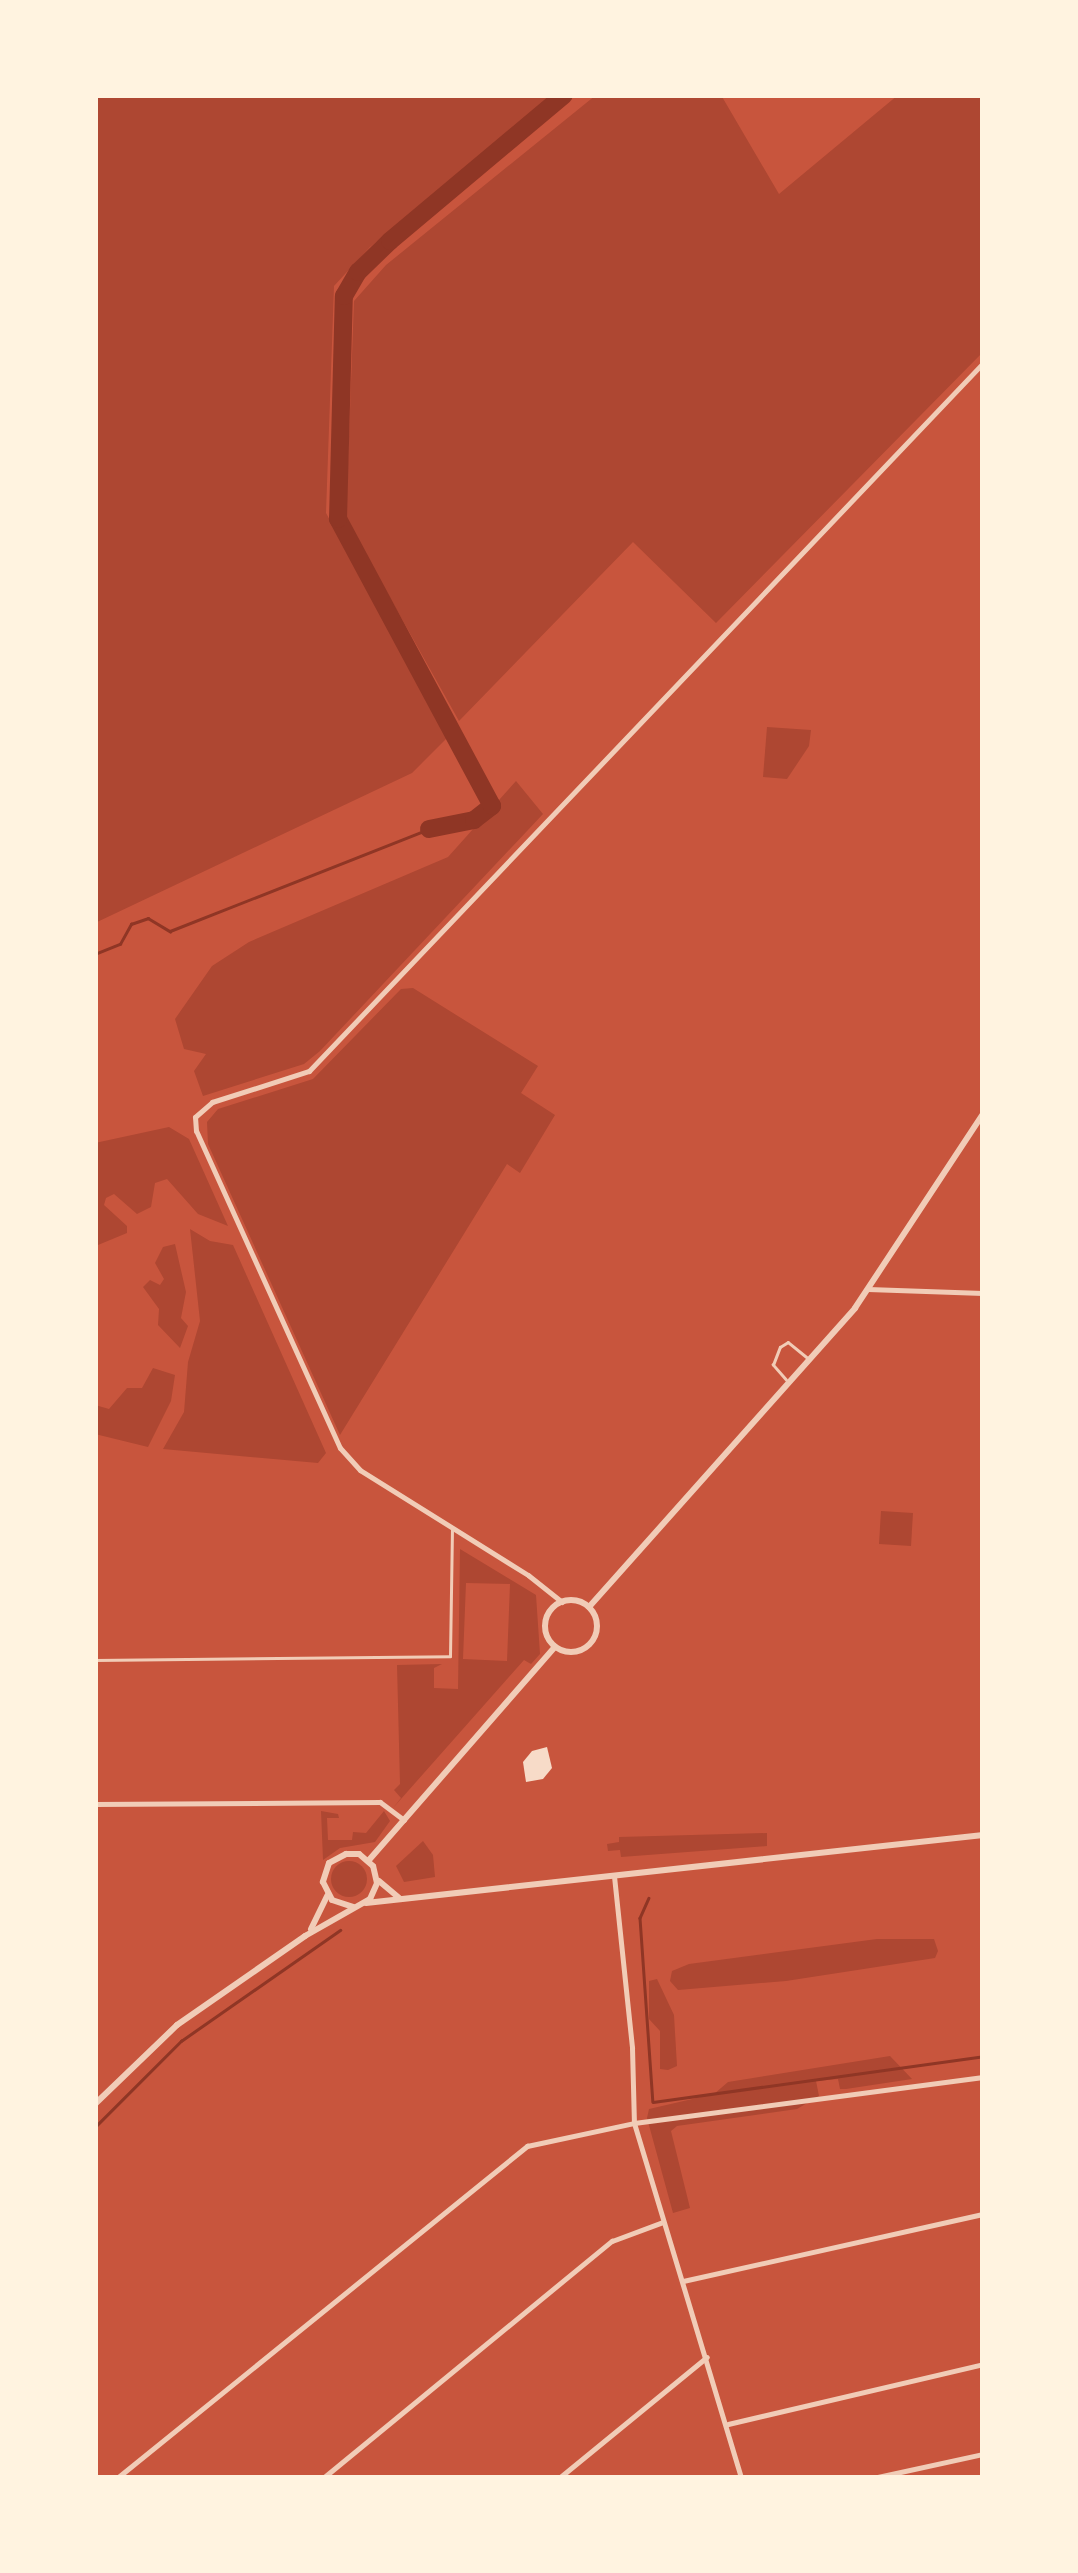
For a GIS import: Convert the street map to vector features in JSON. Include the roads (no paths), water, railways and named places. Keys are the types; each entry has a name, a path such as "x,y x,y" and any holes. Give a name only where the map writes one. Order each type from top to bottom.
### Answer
{"street":[{"path":"562,1602 360,1470 340,1448 196,1130 195,1118 212,1102 309,1071 983,363"},
{"path":"589,1607 868,1290 983,1114"},
{"path":"868,1290 983,1293"},
{"path":"576,1600 589,1607 598,1626 590,1644 572,1652 556,1647 548,1638 546,1619 562,1602 576,1600"},
{"path":"368,1860 556,1647"},
{"path":"95,1804 380,1802 404,1820"},
{"path":"95,2104 177,2025 305,1936 366,1903 983,1834"},
{"path":"305,1936 320,1918 327,1894 324,1875 334,1859 352,1853 368,1860 388,1893 406,1899"},
{"path":"614,1876 632,2048 634,2122 741,2478"},
{"path":"366,1903 374,1894 377,1877"},
{"path":"327,1894 338,1905 354,1908"},
{"path":"117,2478 527,2146 634,2122 983,2077"},
{"path":"684,2281 983,2214"},
{"path":"323,2478 612,2240 663,2222"},
{"path":"559,2478 707,2356"},
{"path":"727,2424 983,2364"},
{"path":"873,2478 983,2454"}],"lane":[{"path":"790,1383 772,1365 780,1347 788,1342 810,1360"},
{"path":"95,1660 450,1656 452,1528"}],"waterway":[{"path":"429,829 474,820 492,806 338,519 344,296 358,272 390,241 564,95"},
{"path":"95,954 120,944 131,924 148,918 170,931 429,829"},
{"path":"649,1898 640,1918 653,2102 983,2056"},
{"path":"95,2127 181,2041 340,1930"}]}
